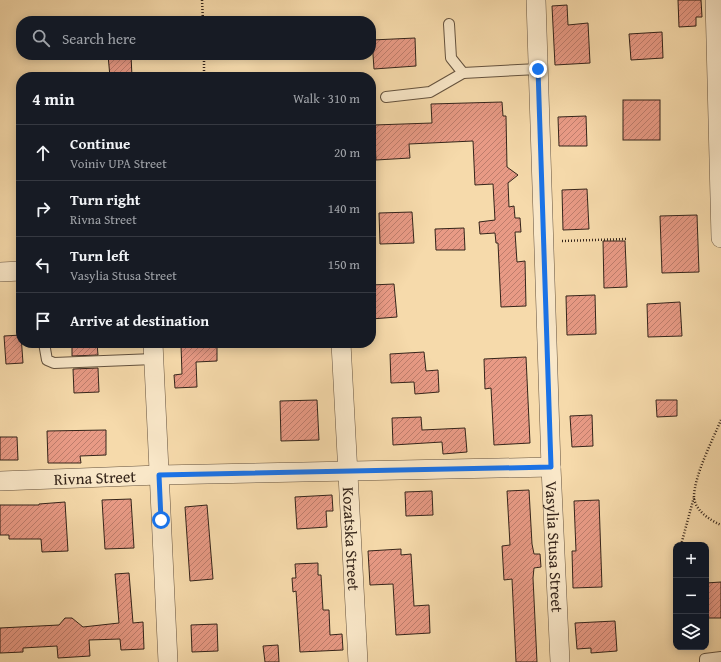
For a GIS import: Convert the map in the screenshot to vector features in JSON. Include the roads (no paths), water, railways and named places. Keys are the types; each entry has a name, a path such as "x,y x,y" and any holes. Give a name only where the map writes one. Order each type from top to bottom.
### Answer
{"street":[{"name":"Vasylia Stusa Street","path":"536,0 551,467 560,662"},
{"path":"715,0 721,238"},
{"path":"0,272 16,271"},
{"name":"Kozatska Street","path":"341,348 358,662"},
{"path":"153,351 168,662"},
{"name":"Rivna Street","path":"0,481 159,475 348,473 551,467"}],"lane":[{"path":"449,24 450,58 463,73"},
{"path":"386,97 430,92 463,73 538,69"},
{"path":"45,348 47,360 54,363 153,351"},
{"path":"705,662 705,659 721,658"}]}
